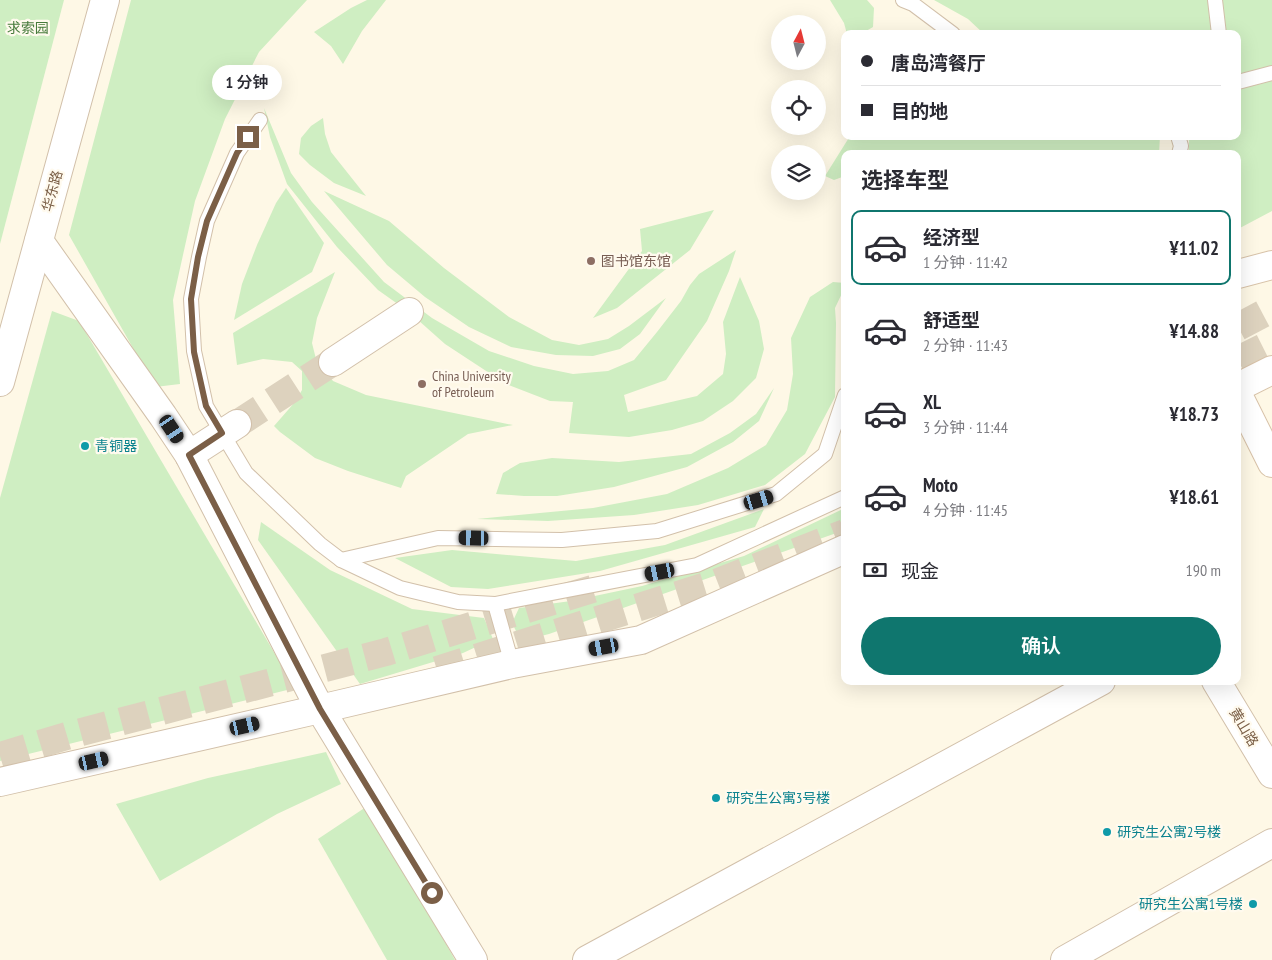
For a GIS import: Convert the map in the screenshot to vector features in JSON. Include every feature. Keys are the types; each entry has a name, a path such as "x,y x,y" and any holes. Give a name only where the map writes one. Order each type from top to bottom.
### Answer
{"street":[{"name":"华东路","path":"0,382 105,0"},
{"path":"39,241 189,455 320,709 473,960"},
{"path":"1241,273 1272,265"},
{"path":"333,362 409,312"},
{"path":"1241,386 1272,370"},
{"path":"1241,401 1272,463"},
{"path":"189,455 230,428"},
{"path":"0,782 512,664 640,640 841,551"},
{"path":"587,960 1094,685"},
{"name":"黄山路","path":"1218,685 1272,774"},
{"path":"1065,960 1272,843"}],"lane":[{"path":"903,0 913,4 948,30"},
{"path":"1215,0 1219,30"},
{"path":"1241,81 1272,74"},
{"path":"260,120 237,153 207,221 198,257 191,299 194,352 206,406 230,428 246,473 320,544 341,560 400,588 458,602 495,604 697,565 841,499"},
{"path":"341,560 438,538 562,540 657,530 776,494 825,454 841,407"},
{"path":"495,604 512,664"}],"green space":[{"name":"求索园","path":"0,0 64,0 0,244"},
{"path":"131,0 307,0 259,52 225,119 195,201 173,300 180,384 155,387 69,235"},
{"path":"367,0 386,0 362,31 343,64 331,46 314,32"},
{"path":"830,0 867,0 874,8 873,27 868,30 846,30 844,23"},
{"path":"934,0 1272,0 1272,211 1241,227 1241,150 1189,150 1189,140 1241,140 1241,30 980,30 968,19"},
{"path":"264,108 291,173 312,202 384,282 432,318 489,351 534,366 573,374 608,371 634,360 681,301 699,274 736,250 707,321 666,380 624,395 628,412 697,396 723,374 726,354 723,322 740,277 759,321 764,349 756,378 733,401 703,421 672,430 629,437 569,433 573,402 550,401 506,384 445,344 409,312 378,290 337,247 287,184 270,137"},
{"path":"323,118 325,134 331,152 366,196 334,183 299,154 301,138 311,126"},
{"path":"848,140 1160,140 1159,150 841,150"},
{"path":"841,150 841,177 834,180 826,176 826,174"},
{"path":"286,188 324,243 312,272 234,320 242,284 257,245 276,203"},
{"path":"324,191 389,221 444,268 509,317 552,340 579,345 608,339 629,326 666,298 640,334 620,349 593,356 556,355 511,347 469,327 425,297 387,265"},
{"path":"714,210 690,250 617,308 593,318 642,251 640,229"},
{"path":"335,272 317,318 312,343 316,359 333,381 366,395 513,425 468,434 406,476 401,488 315,458 280,432 274,426 295,402 302,390 302,371 292,362 263,359 237,365 233,333"},
{"path":"833,282 841,283 841,295 835,308 835,397 805,454 765,485 698,505 634,515 548,521 477,519 593,508 667,494 728,468 766,445 787,410 793,374 791,338 810,297"},
{"path":"52,311 79,321 295,688 0,761 0,498"},
{"path":"774,388 759,421 733,442 687,467 614,487 557,496 496,494 503,473 520,463 552,458 619,462 691,454 730,433 756,414"},
{"path":"764,509 755,527 600,571 488,589 451,587 395,558 452,550 576,561 665,545"},
{"path":"841,510 841,531 549,634 521,641 512,623 519,608 571,601 642,586 744,556"},
{"path":"261,522 330,570 412,609 484,618 493,639 463,653 360,684 258,540"},
{"path":"326,752 341,784 277,814 160,881 116,804 208,778"},
{"path":"369,805 455,960 387,960 318,839"}],"tunnel":[{"path":"1241,325 1272,309"},
{"path":"1241,358 1272,343"},
{"path":"237,424 333,362"},
{"path":"437,670 713,584 841,535"},
{"path":"0,756 70,735 386,652 602,586"}],"place":[{"name":"图书馆东馆","path":"591,261"},
{"name":"China University of Petroleum","path":"422,384"},
{"name":"青铜器","path":"85,446"},
{"name":"研究生公寓3号楼","path":"716,798"},
{"name":"研究生公寓2号楼","path":"1107,832"},
{"name":"研究生公寓1号楼","path":"1253,904"}],"route":[{"path":"248,137 237,153 207,221 198,257 191,299 194,352 206,406 222,433 189,455 320,709 432,893"}]}
